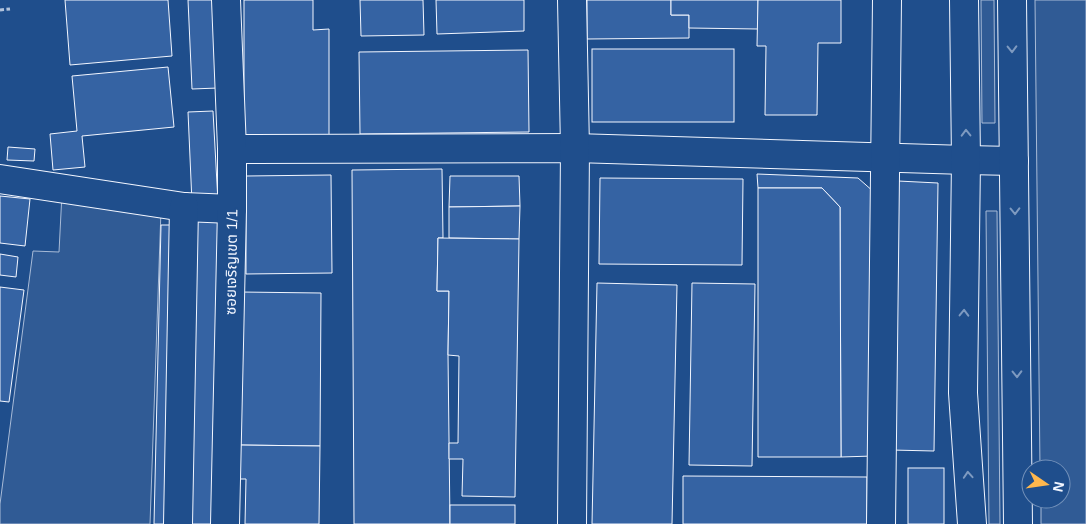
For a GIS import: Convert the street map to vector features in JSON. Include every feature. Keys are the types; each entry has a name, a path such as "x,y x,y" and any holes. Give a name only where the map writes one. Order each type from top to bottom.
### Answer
{"street":[{"name":"ซอยเจริญเขต 1/1","path":"225,524 232,209 232,149 226,0"},
{"path":"572,0 575,148 572,524"},
{"path":"881,524 887,0"},
{"path":"964,0 966,160 963,393 972,524"},
{"path":"1012,0 1018,524"},
{"path":"232,149 575,148 1014,160"},
{"path":"0,179 184,207 232,209"},
{"path":"178,524 184,207"}],"path":[{"path":"0,10 10,9"}],"shaded area":[{"path":"981,0 994,0 995,123 982,123"},
{"path":"1035,0 1086,0 1086,524 1041,524 1041,509 1071,509 1071,459 1040,459"},
{"path":"62,193 161,210 150,524 0,524 0,504 33,251 59,252"},
{"path":"986,211 997,211 1000,524 989,524"}],"building":[{"path":"65,0 168,0 172,56 70,65"},
{"path":"188,0 214,0 218,88 192,89"},
{"path":"244,0 313,0 313,30 329,29 329,138 244,138"},
{"path":"360,0 423,0 424,35 361,36"},
{"path":"436,0 524,0 524,31 437,34"},
{"path":"587,0 671,0 671,15 689,15 689,38 587,39"},
{"path":"671,0 758,0 758,29 689,28 689,15 671,15"},
{"path":"758,0 841,0 841,43 818,43 817,115 765,115 766,46 757,46"},
{"path":"592,49 734,49 734,122 592,122"},
{"path":"528,50 529,132 360,134 359,52"},
{"path":"168,67 174,127 82,136 85,167 53,170 50,134 77,131 72,76"},
{"path":"213,111 218,202 192,203 188,112"},
{"path":"8,147 35,149 34,161 7,160"},
{"path":"442,169 443,238 438,238 437,291 449,291 450,524 354,524 352,170"},
{"path":"757,174 858,178 874,192 873,456 841,457 840,207 822,188 758,188"},
{"path":"331,175 332,273 246,274 246,176"},
{"path":"450,176 519,176 520,206 449,207"},
{"path":"600,178 743,179 742,265 599,264"},
{"path":"898,181 938,183 934,451 891,450"},
{"path":"758,188 822,188 840,207 841,457 758,457"},
{"path":"0,196 30,199 25,246 0,243"},
{"path":"520,206 519,239 449,238 449,207"},
{"path":"196,214 221,215 213,524 188,524"},
{"path":"161,225 179,225 172,524 154,524"},
{"path":"438,238 519,239 515,497 462,496 463,459 449,459 449,443 458,443 459,356 448,355 449,291 437,291"},
{"path":"0,254 18,257 16,277 0,275"},
{"path":"597,283 677,285 672,524 592,524"},
{"path":"692,283 755,284 752,466 689,465"},
{"path":"0,287 24,290 9,402 0,401"},
{"path":"240,292 321,293 320,446 237,445"},
{"path":"237,445 320,446 319,524 245,524 246,479 236,479"},
{"path":"908,468 944,468 944,524 908,524"},
{"path":"683,476 867,477 867,524 683,524"},
{"path":"450,505 515,505 515,524 450,524"}]}
